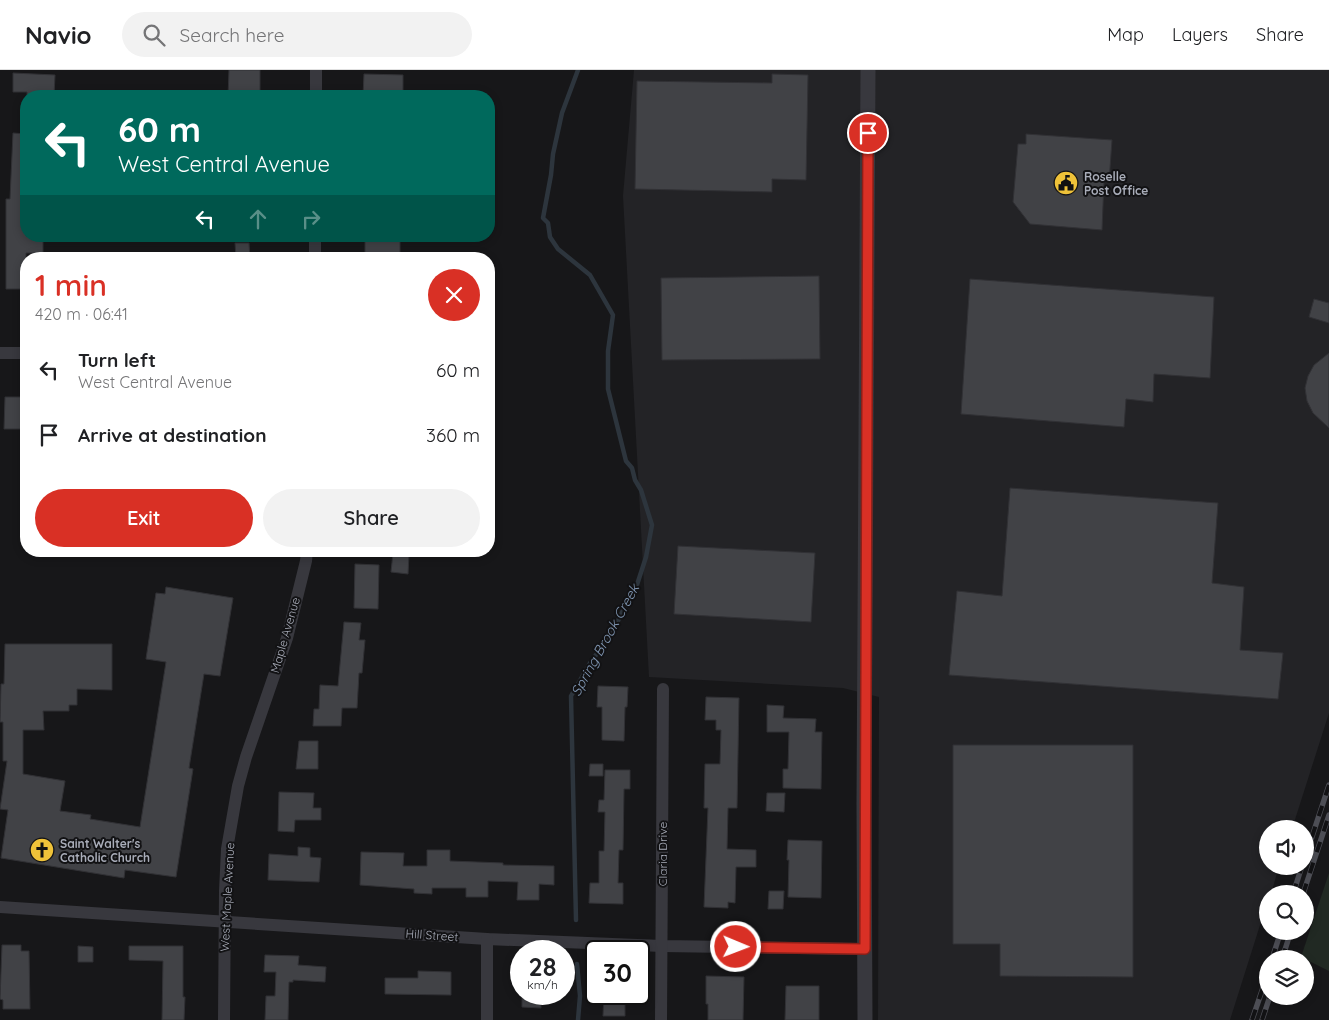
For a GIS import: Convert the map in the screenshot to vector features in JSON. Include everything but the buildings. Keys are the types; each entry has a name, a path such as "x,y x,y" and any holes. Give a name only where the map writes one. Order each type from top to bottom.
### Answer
{"street":[{"path":"316,70 316,90"},
{"path":"865,1020 868,70"},
{"path":"0,353 20,353"},
{"name":"Maple Avenue","path":"259,718 287,638 306,557"},
{"name":"Claria Drive","path":"662,1020 663,689"},
{"name":"West Maple Avenue","path":"224,1020 224,921 227,849 246,757 259,718"},
{"name":"Hill Street","path":"0,907 486,939 662,946 865,949"},
{"path":"486,939 487,1020"}],"shaded area":[{"path":"634,70 1329,70 1329,713 1295,820 1259,820 1259,875 1276,875 1274,885 1259,885 1259,928 1230,1020 878,1020 879,697 843,688 649,677 623,196"},
{"path":"1329,873 1329,971 1314,964 1314,950 1303,950 1307,940 1314,940 1314,918"}],"waterway":[{"name":"Spring Brook Creek","path":"576,920 571,696 603,642 615,627 627,602 634,594 646,557 652,525 641,490 635,480 632,468 626,461 608,389 608,351 613,315 590,275 558,249 550,237 548,223 543,218 553,154 562,113 578,70"},
{"name":"Spring Brook Creek","path":"577,964 580,996 578,1020"}],"railway":[{"path":"1314,831 1329,785"},
{"path":"1306,885 1329,815"},
{"path":"1296,885 1299,875"},
{"path":"1275,950 1278,940"},
{"path":"1285,950 1288,940"},
{"path":"1252,1020 1259,999"},
{"path":"1262,1020 1267,1005"}],"place":[{"name":"Roselle Post Office","path":"1066,183"},
{"name":"Saint Walter's Catholic Church","path":"42,850"}],"route":[{"path":"736,947 865,949 864,804 868,133"}]}
